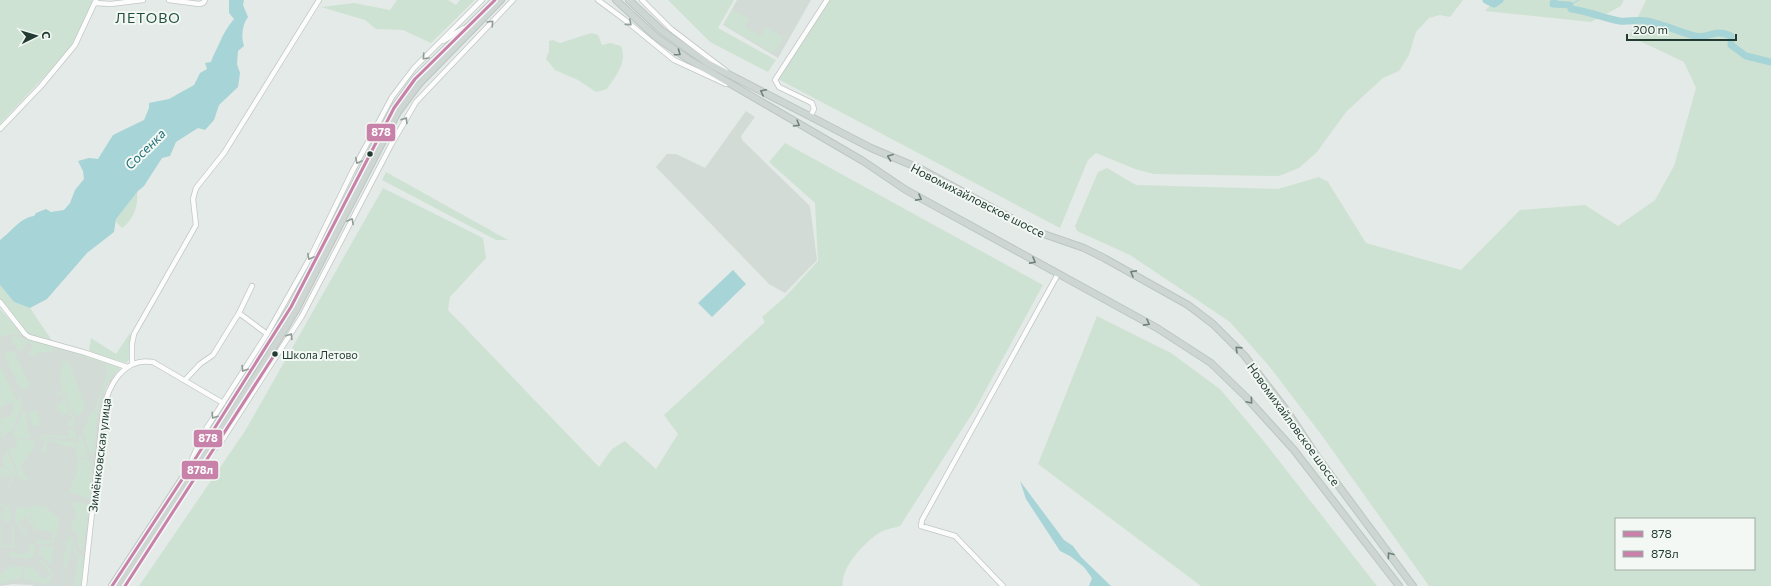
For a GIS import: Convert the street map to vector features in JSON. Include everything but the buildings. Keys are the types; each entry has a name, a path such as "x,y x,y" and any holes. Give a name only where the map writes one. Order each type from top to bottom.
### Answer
{"main road":[{"name":"Новомихайловское шоссе","path":"616,0 662,41 688,60 863,161 906,190 1186,345 1230,380 1294,450 1400,586"},
{"name":"Новомихайловское шоссе","path":"629,0 676,42 709,64 871,148 921,169 1035,231 1084,248 1104,258 1177,299 1213,324 1244,355 1288,411 1318,458 1413,586"},
{"path":"119,586 195,471 212,438 291,308 394,108 415,80 472,23 497,1"},
{"path":"112,586 185,475 258,373 296,310 398,112 419,84 497,1"}],"street":[{"path":"0,129 58,67 75,45 95,2 111,4 143,0"},
{"path":"169,0 199,4 203,4 205,0"},
{"path":"222,403 153,362 143,361 132,363 132,344 134,334 196,225 193,200 196,188 224,153 319,0"},
{"path":"185,475 206,429 267,334 311,256 383,112 403,82 435,46 482,0"},
{"path":"195,471 223,439 302,316 391,145 416,102 513,0"},
{"path":"598,0 674,60 730,85"},
{"path":"642,0 671,29 736,78"},
{"path":"810,117 814,109 812,103 779,87 775,80 827,0"},
{"path":"497,1 502,5 509,4"},
{"path":"435,46 472,23"},
{"path":"1003,586 955,536 926,529 922,526 922,520 1058,274"},
{"path":"185,380 200,364 213,355 239,313 252,286"},
{"path":"0,302 29,337 86,353 127,367"},
{"path":"239,313 267,334"},
{"name":"Зимёнковская улица","path":"84,586 104,405 113,381 132,363"},
{"path":"206,429 212,438 223,439"}],"shaded area":[{"path":"737,0 811,0 778,58 723,25"},
{"path":"746,111 755,117 741,136 742,140 810,206 817,260 785,293 769,284 656,167 667,154 676,154 705,168"},
{"path":"0,314 21,332 120,367 106,388 100,410 81,586 33,586 13,584 0,586"}],"green space":[{"path":"0,0 93,0 72,47 0,124"},
{"path":"397,0 448,0 456,5 460,0 475,0 431,43 403,30 376,29 365,20 321,7 354,3 390,10"},
{"path":"668,0 734,0 718,28 776,60 768,72 710,42"},
{"path":"829,0 1463,0 1450,17 1440,15 1429,18 1416,32 1409,55 1399,71 1383,78 1346,112 1317,152 1299,168 1279,176 1154,174 1135,169 1096,153 1088,160 1060,228 778,79"},
{"path":"1495,0 1624,0 1621,6 1591,22 1485,11"},
{"path":"1646,0 1771,0 1771,586 1429,586 1323,437 1269,366 1230,322 1130,255 1077,231 1075,226 1098,172 1107,168 1136,185 1278,189 1319,177 1328,182 1366,243 1461,270 1520,210 1585,205 1618,226 1655,200 1674,166 1696,88 1684,62 1629,36"},
{"path":"732,10 749,19 745,27 761,36 766,27 783,37 774,53 724,25"},
{"path":"591,33 598,35 602,45 610,43 621,46 623,52 620,69 614,79 607,89 596,92 578,80 555,70 546,59 549,51 549,41 553,40 560,43"},
{"path":"785,143 1043,285 977,406 900,526 879,533 861,549 845,571 843,586 139,586 245,431 383,188 483,238 486,258 450,297 448,310 599,467 612,449 625,441 656,469 678,434 664,415 765,322 762,317 785,297 818,261 815,203 769,162"},
{"path":"386,172 508,240 496,240 382,180"},
{"path":"137,192 136,207 132,217 122,228 115,219"},
{"path":"0,285 14,302 30,308 53,342 30,335 25,331 0,299"},
{"path":"0,309 21,332 21,335 13,334 2,337 0,333"},
{"path":"1097,316 1171,353 1220,389 1262,439 1377,586 1201,586 1038,464"},
{"path":"130,333 130,358 126,363 92,353 89,350 91,338 116,354"},
{"path":"13,336 52,344 119,366 120,369 112,376 102,397 97,420 94,455 90,454 82,427 85,427 91,411 94,413 108,371 105,364 66,351 51,348 52,352 40,352 32,357 25,352 30,354 34,346 27,342 24,349 20,351 11,340"},
{"path":"13,350 30,386 21,390 4,354"},
{"path":"66,360 70,365 85,405 83,411 78,416 69,408 67,395 61,389 62,365 63,361"},
{"path":"0,366 18,403 19,393 22,406 12,430 4,435 4,437 1,437 0,419 11,415 14,408 13,401 0,407"},
{"path":"59,391 65,396 67,407 74,417 74,428 69,426 67,423 73,419 68,412 64,415 58,409 57,403 62,404 64,396 57,394"},
{"path":"24,409 29,439 16,438 13,436"},
{"path":"37,410 40,425 32,426 29,412"},
{"path":"67,428 75,432 76,439 47,437 40,441 41,436 44,435 69,436 70,433"},
{"path":"80,435 88,459 77,456 76,449"},
{"path":"16,439 35,441 32,451 20,466 27,478 28,483 19,477 9,448 14,448 18,444"},
{"path":"46,439 76,443 74,448 48,440 44,455 41,452"},
{"path":"7,450 16,473 15,474 2,464"},
{"path":"77,458 93,461 90,499 69,492 77,472"},
{"path":"1,466 14,475 9,491 6,494 12,477 2,474 0,480"},
{"path":"71,502 89,504 83,551 79,549 77,533 71,529 71,525 77,515"},
{"path":"3,504 8,506 12,518 7,523 0,515 0,512 4,517 6,516 1,513 4,512 6,514 3,507 0,505"},
{"path":"31,505 47,508 60,519 54,543 40,544 36,542 36,540 52,541 53,532 36,529 37,525 32,520"},
{"path":"17,507 30,508 31,521 36,525 36,529 26,518 22,519 18,523 31,540 24,534 16,521 15,512"},
{"path":"10,525 14,528 14,548 2,546 0,548 0,529 2,530 1,545 11,545 12,527"},
{"path":"68,537 73,539 67,567 65,568 63,565"},
{"path":"74,538 76,550 84,559 80,586 74,586 79,555 73,552"},
{"path":"31,543 36,547 31,558 10,557 10,553 13,551 18,554 28,554"},
{"path":"42,546 52,546 54,548 51,554 53,557 52,563 48,563 39,553"},
{"path":"41,559 53,572 50,582 44,584 24,579 25,567 33,568 43,579 52,575 39,561"},
{"path":"11,566 23,567 22,578 0,584 0,575"}],"water":[{"path":"229,0 244,0 243,5 248,17 244,24 243,31 244,46 238,51 237,64 240,73 238,87 219,105 214,120 205,130 198,128 176,142 170,156 162,158 144,186 138,191 116,219 114,232 87,253 47,299 30,308 14,302 0,285 0,240 24,219 34,216 36,213 46,209 51,212 64,210 70,203 75,190 84,179 83,171 78,161 89,158 98,159 113,135 144,120 149,108 149,103 169,99 194,85 200,73 207,69 205,63 211,62 224,34 234,19 229,13"},
{"path":"733,270 746,284 712,317 698,303"},
{"path":"1020,481 1064,540 1073,546 1081,557 1111,586 1089,586 1092,578 1084,567 1070,556 1060,551 1026,499"}],"waterway":[{"name":"Сосенка","path":"1486,0 1494,4 1500,0"},
{"name":"Сосенка","path":"1554,0 1553,4 1570,5 1571,9 1620,21 1647,21 1700,37 1716,33 1725,34 1731,36 1731,45 1746,56 1771,62"},
{"path":"1570,5 1579,0"}],"transit line":[{"name":"878","path":"112,586 185,475 291,307 394,108 415,79 495,0"},
{"name":"878л","path":"125,586 275,354"}],"place":[{"name":"Школа Летово","path":"275,354"}],"district":[{"name":"ЛЕТОВО","path":"148,17"}]}
